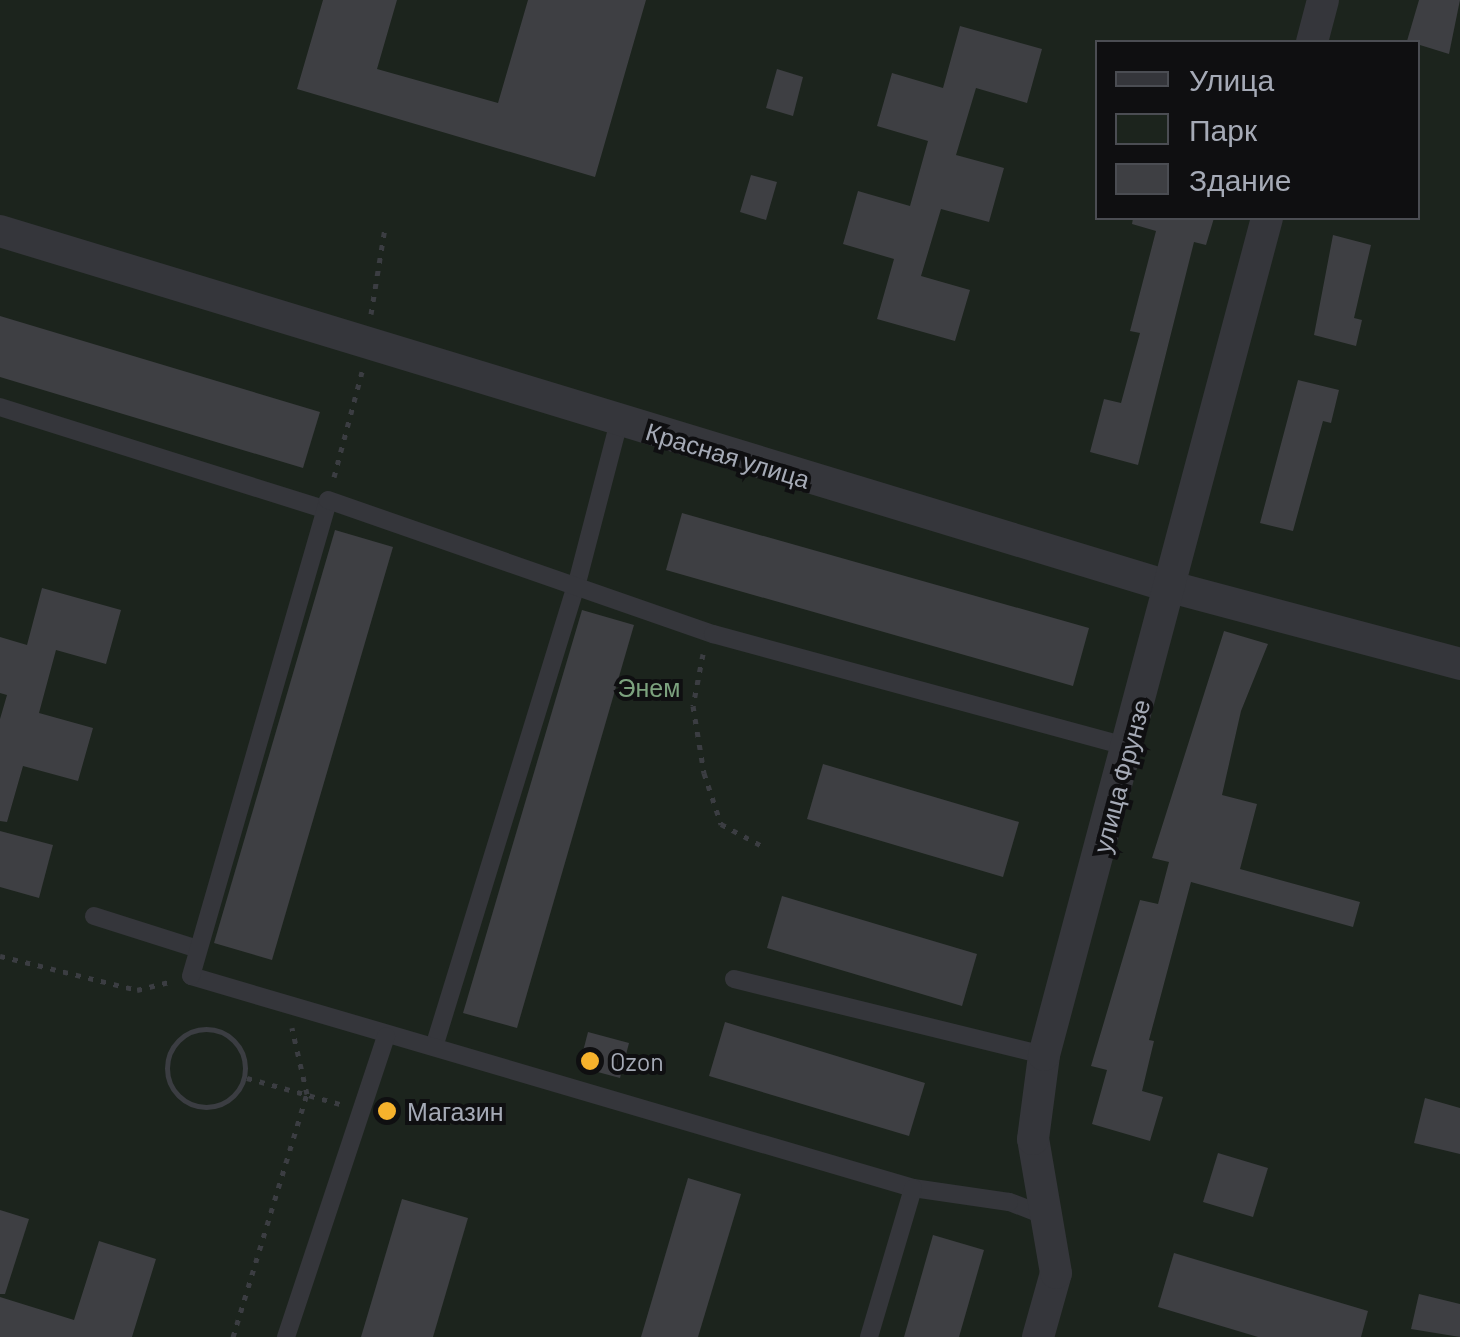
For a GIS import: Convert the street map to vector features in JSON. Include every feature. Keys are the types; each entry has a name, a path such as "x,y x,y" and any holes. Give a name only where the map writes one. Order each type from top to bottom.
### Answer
{"street":[{"path":"1313,40 1324,0"},
{"name":"улица Фрунзе","path":"1038,1337 1056,1273 1033,1139 1044,1055 1266,220"},
{"name":"Красная улица","path":"0,231 357,361 619,422 1170,587 1460,664"}],"lane":[{"path":"0,407 577,583 713,634 1129,746"},
{"path":"434,1048 577,583 619,422"},
{"path":"325,504 190,976 913,1188 1009,1202 1046,1216"},
{"path":"94,916 198,949"},
{"path":"734,980 1044,1055"},
{"path":"286,1337 386,1036"},
{"path":"869,1337 913,1188"}],"path":[{"path":"325,504 385,228"},
{"path":"713,634 697,666 693,706 704,772 721,824 766,848"},
{"path":"0,956 137,990 164,981 182,985"},
{"path":"232,1337 307,1094 288,1011"},
{"path":"216,1028 241,1047 246,1078 228,1104 197,1108 171,1090 166,1059 185,1033 216,1028"},
{"path":"246,1078 359,1110"}],"green space":[{"name":"Энем","path":"0,0 1460,0 1460,1337 0,1337"}],"building":[{"path":"323,0 397,0 377,69 498,103 528,0 646,0 595,177 297,89"},
{"path":"1419,0 1460,0 1449,54 1420,45 1420,40 1407,40"},
{"path":"960,26 1042,49 1027,103 976,88 956,155 1004,168 989,222 941,209 921,276 970,290 955,341 877,319 894,259 843,244 858,191 910,206 928,141 877,126 892,73 943,88"},
{"path":"777,69 803,77 793,116 766,108"},
{"path":"751,175 777,182 766,220 740,212"},
{"path":"1133,220 1213,220 1206,245 1194,242 1138,465 1090,452 1104,399 1121,403 1140,333 1130,331 1156,231 1132,224"},
{"path":"1333,235 1371,245 1354,318 1362,320 1356,346 1314,335"},
{"path":"0,316 320,412 303,468 0,377"},
{"path":"1298,380 1339,390 1331,423 1323,421 1293,531 1260,523"},
{"path":"682,513 1089,628 1073,686 666,570"},
{"path":"335,530 393,547 272,960 214,943"},
{"path":"42,588 121,610 106,664 56,650 39,713 93,728 78,781 23,766 7,822 0,821 0,719 7,695 0,693 0,637 27,645"},
{"path":"582,610 634,625 517,1028 463,1013"},
{"path":"1224,631 1268,644 1241,711 1222,795 1257,804 1240,869 1360,902 1353,927 1191,882 1149,1040 1154,1041 1142,1091 1163,1097 1150,1141 1092,1124 1107,1070 1091,1066 1140,900 1158,904 1169,862 1152,858"},
{"path":"823,764 1019,822 1003,877 807,819"},
{"path":"0,831 53,845 39,898 0,887"},
{"path":"782,896 977,954 962,1006 767,948"},
{"path":"725,1022 925,1083 909,1136 709,1076"},
{"path":"588,1032 629,1043 620,1078 579,1067"},
{"path":"1425,1098 1460,1108 1460,1154 1414,1143"},
{"path":"1218,1153 1268,1168 1253,1217 1203,1202"},
{"path":"688,1178 741,1194 698,1337 641,1337"},
{"path":"402,1199 468,1218 433,1337 361,1337"},
{"path":"0,1210 29,1219 5,1294 0,1294"},
{"path":"933,1235 984,1250 959,1337 904,1337"},
{"path":"99,1241 156,1259 132,1337 0,1337 0,1297 74,1320"},
{"path":"1174,1253 1368,1311 1361,1337 1258,1337 1158,1307"},
{"path":"1419,1294 1460,1304 1460,1337 1411,1329"}],"place":[{"name":"Ozon","path":"590,1061"},
{"name":"Магазин","path":"387,1111"}]}
